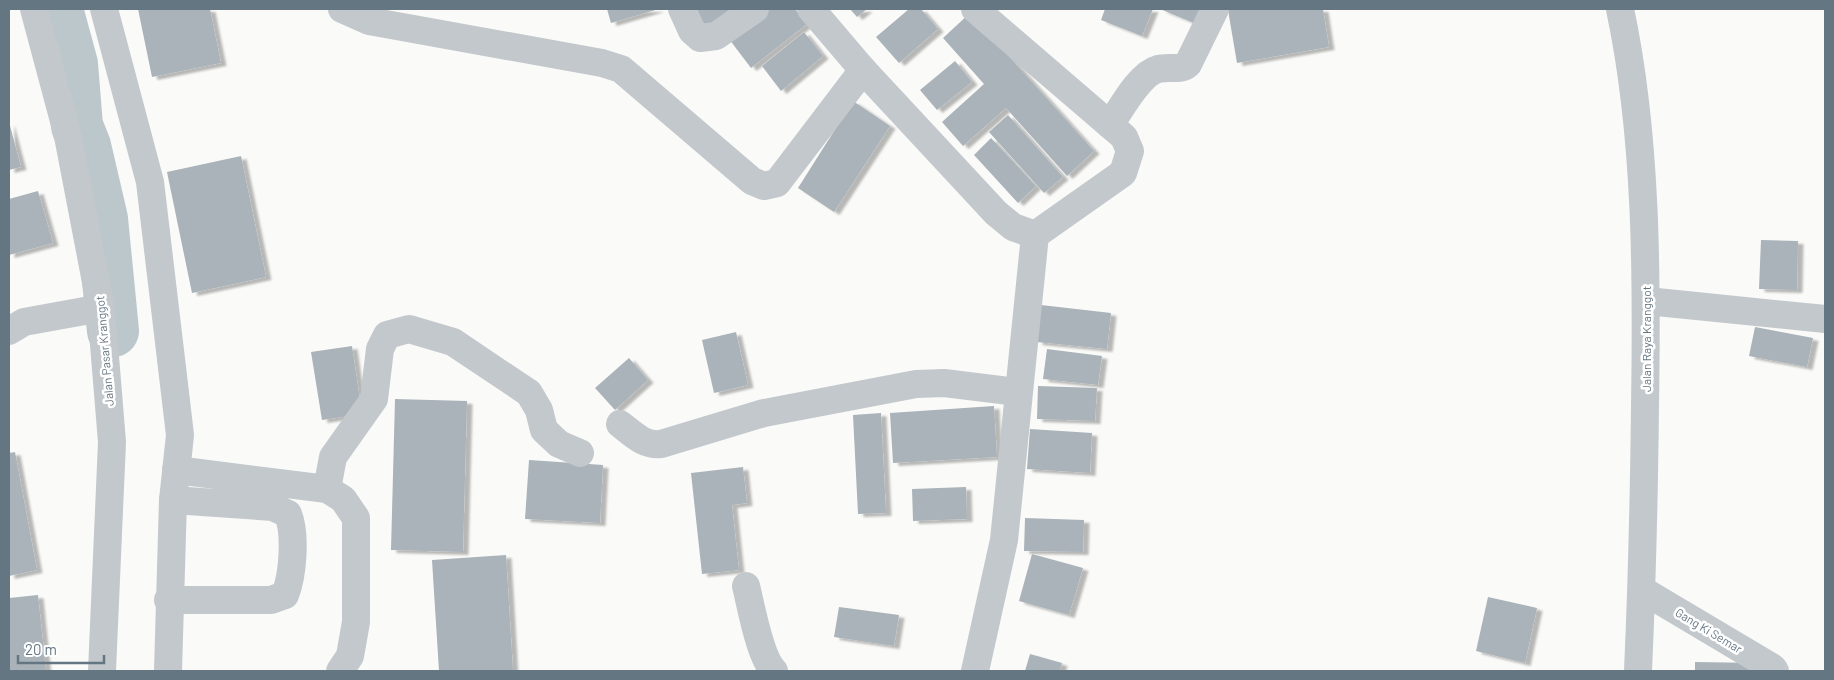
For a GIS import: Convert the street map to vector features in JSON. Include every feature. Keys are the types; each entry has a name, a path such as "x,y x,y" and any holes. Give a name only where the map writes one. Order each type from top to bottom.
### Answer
{"street":[{"name":"Jalan Pasar Kranggot","path":"34,9 68,136 101,308 112,442 102,671"},
{"path":"104,9 150,182 180,435 173,500 168,600 168,671"},
{"path":"342,9 369,21 602,63 621,69 752,181 764,186 777,183 863,70"},
{"path":"682,9 692,31 700,38 716,36 755,9"},
{"path":"811,9 863,70 996,213 1013,227 1035,235"},
{"path":"975,9 1124,137 1130,151 1123,173 1035,235 1004,540 975,671"},
{"path":"1110,125 1138,84 1150,72 1161,68 1181,68 1188,64 1215,9"},
{"name":"Jalan Raya Kranggot","path":"1620,9 1633,81 1637,123 1647,300 1642,590 1638,671"},
{"path":"1647,300 1825,319"},
{"path":"9,331 24,322 101,308"},
{"path":"327,489 333,457 374,399 380,348 386,335 409,329 453,342 528,393 539,410 544,430 559,444 580,453"},
{"path":"620,424 639,439 651,445 661,444 764,413 916,384 944,383 1018,392"},
{"path":"176,470 327,489 343,499 356,518 356,622 350,656 340,671"},
{"path":"168,600 270,600 285,595 290,582 292,525 288,514 273,507 173,500"},
{"path":"746,586 759,638 770,667 774,671"},
{"name":"Gang Ki Semar","path":"1642,590 1774,668 1775,671"}],"building":[{"path":"138,9 210,9 221,63 152,77"},
{"path":"607,9 659,9 611,23"},
{"path":"693,9 745,9 698,30"},
{"path":"768,9 795,9 807,24 751,68 729,39"},
{"path":"850,9 867,9 857,17"},
{"path":"909,9 921,9 938,29 899,63 876,37"},
{"path":"1105,9 1153,9 1142,36 1101,20"},
{"path":"1160,9 1200,9 1194,23"},
{"path":"1323,9 1329,47 1237,63 1228,10"},
{"path":"970,13 1094,151 1067,176 1006,108 963,146 942,122 984,84 943,38"},
{"path":"804,32 823,56 781,91 762,66"},
{"path":"955,61 972,82 937,110 920,90"},
{"path":"853,101 890,126 834,212 798,188"},
{"path":"1008,115 1063,177 1044,193 989,132"},
{"path":"9,122 21,167 9,170"},
{"path":"991,138 1036,186 1018,203 974,155"},
{"path":"241,156 266,277 192,293 167,172"},
{"path":"38,191 53,243 9,255 9,199"},
{"path":"1761,240 1798,241 1797,290 1759,289"},
{"path":"1041,305 1111,313 1107,349 1037,342"},
{"path":"1755,327 1813,338 1807,367 1749,356"},
{"path":"736,332 748,385 714,393 702,340"},
{"path":"352,346 362,414 322,420 311,352"},
{"path":"1047,349 1102,356 1098,385 1043,379"},
{"path":"629,358 648,380 615,410 595,388"},
{"path":"1038,386 1097,388 1095,421 1037,419"},
{"path":"395,399 467,401 463,552 391,550"},
{"path":"994,406 997,457 893,463 890,413"},
{"path":"881,413 886,513 858,514 853,415"},
{"path":"1030,429 1092,433 1090,473 1027,469"},
{"path":"15,452 37,570 9,576 9,453"},
{"path":"529,460 603,465 600,523 525,519"},
{"path":"743,467 747,503 732,505 739,570 702,574 691,473"},
{"path":"966,487 967,519 913,521 912,489"},
{"path":"1025,518 1084,520 1083,552 1024,551"},
{"path":"1032,554 1083,568 1069,615 1019,601"},
{"path":"506,555 513,671 439,671 432,560"},
{"path":"38,595 46,671 9,671 9,598"},
{"path":"1488,597 1537,608 1525,663 1476,651"},
{"path":"839,607 899,615 894,646 834,637"},
{"path":"1030,654 1062,663 1060,671 1025,671"},
{"path":"1695,662 1760,663 1759,671 1695,671"}],"waterway":[{"path":"57,9 72,64 77,126 85,146 102,219 113,331"}]}
